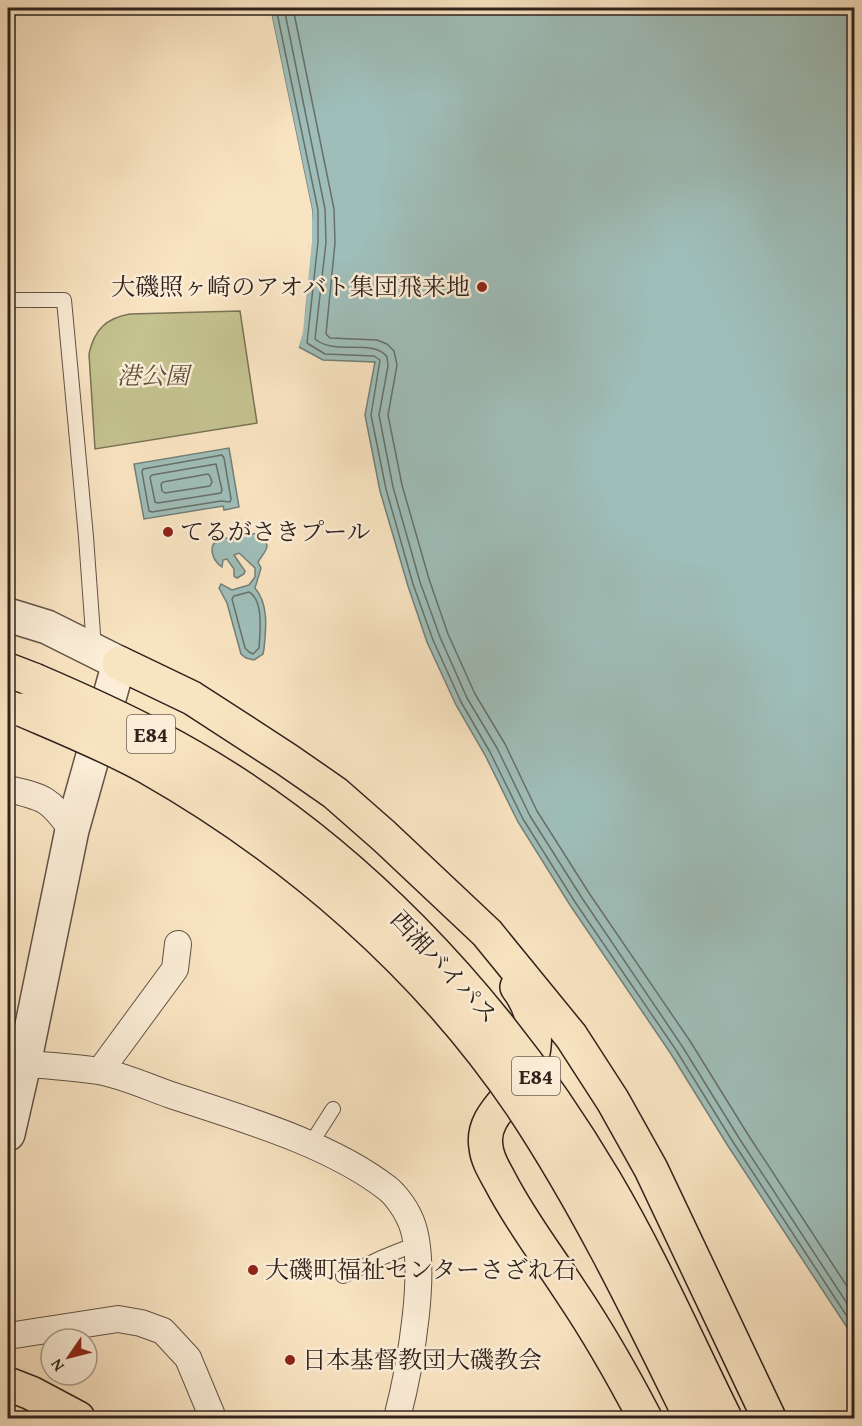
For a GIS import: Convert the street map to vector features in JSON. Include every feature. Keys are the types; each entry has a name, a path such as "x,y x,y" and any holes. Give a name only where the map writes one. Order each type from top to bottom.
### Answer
{"highway":[{"path":"106,657 192,698 334,793 384,836 487,933 571,1036 614,1101 651,1169 770,1419"},
{"name":"西湘バイパス","path":"8,670 94,706 159,739 212,770 307,837 394,911 430,946 468,989 544,1086 605,1181 725,1419"},
{"name":"西湘バイパス","path":"8,704 92,740 145,766 195,796 280,856 322,889 375,934 409,969 468,1035 526,1114 579,1198 691,1419"},
{"path":"442,891 522,994 534,1021 536,1044 522,1079 487,1126 485,1146 490,1162 508,1198 573,1294 641,1411"},
{"path":"8,1384 31,1393 78,1419"}],"street":[{"path":"8,615 47,627 106,657 72,830 16,1062 8,1134"},
{"path":"8,789 40,796 57,809 72,830"},
{"path":"100,1071 175,969 178,944"},
{"path":"16,1062 100,1071 203,1106 331,1154 390,1190 411,1217 419,1278 411,1351 397,1419"},
{"path":"8,1336 118,1319 141,1323 163,1331 188,1358 213,1419"}],"lane":[{"path":"8,300 64,300 86,537 106,657"},
{"path":"310,1145 333,1109"},
{"path":"343,1276 381,1257 416,1244"}],"green space":[{"name":"港公園","path":"240,311 257,423 95,449 89,354 94,338 102,326 130,314"}],"water":[{"path":"270,8 854,8 854,1338 518,822 485,755 456,705 427,642 380,491 365,415 375,362 323,360 299,347 305,308 312,210"},
{"path":"8,17 13,258 8,258"},
{"path":"229,448 239,507 224,510 223,506 144,519 134,464"},
{"path":"243,533 257,534 267,545 266,551 258,562 261,568 255,588 265,609 264,649 263,654 254,660 241,654 227,603 219,588 221,584 232,590 249,585 255,577 255,568 239,553 234,555 245,571 237,578 227,559 223,560 222,567 212,553 213,545 220,539 239,541"}],"pier":[{"path":"267,8 270,8 312,210 312,241 303,332 297,348 309,241 309,211"}],"place":[{"name":"大磯照ヶ崎のアオバト集団飛来地","path":"482,287"},
{"name":"てるがさきプール","path":"168,532"},
{"name":"大磯町福祉センターさざれ石","path":"253,1270"},
{"name":"日本基督教団大磯教会","path":"290,1360"}]}
